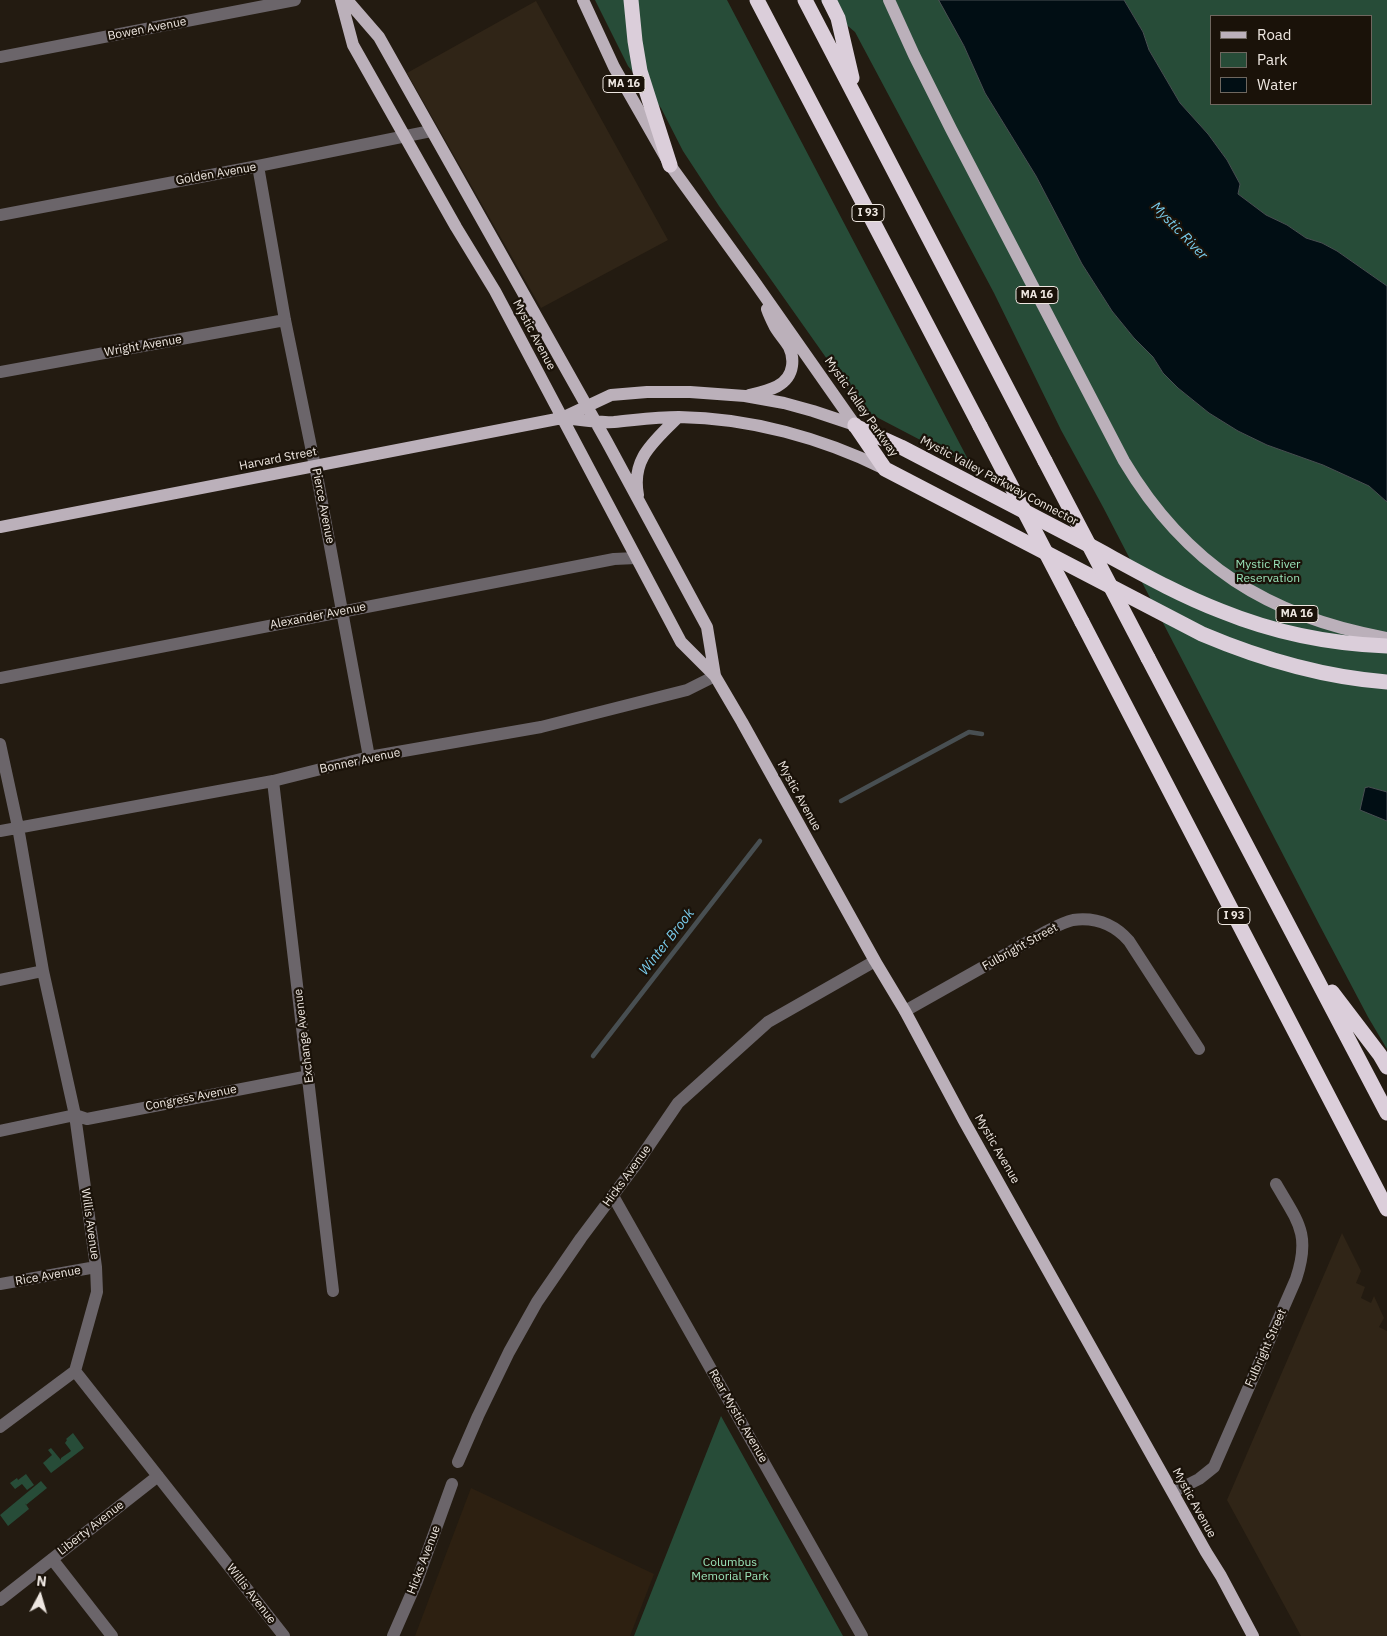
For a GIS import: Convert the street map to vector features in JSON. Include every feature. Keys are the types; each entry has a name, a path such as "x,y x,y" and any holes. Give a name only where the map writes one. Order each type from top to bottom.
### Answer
{"highway":[{"path":"631,0 640,71 670,165"},
{"name":"I 93","path":"757,0 1387,1209"},
{"path":"805,0 1387,1113"},
{"path":"829,0 838,18 856,98"},
{"name":"Mystic Valley Parkway","path":"855,426 886,469 1218,641 1252,654 1305,669 1358,679 1387,682"},
{"name":"Mystic Valley Parkway Connector","path":"855,426 901,447 1172,589 1220,611 1270,628 1306,637 1350,645 1387,646"},
{"path":"1306,958 1380,1055 1387,1068"}],"main road":[{"name":"Mystic Avenue","path":"341,0 354,46 456,227 495,291 681,642 715,676 787,801 1253,1636"},
{"name":"Mystic Avenue","path":"347,0 379,38 587,406 707,627 715,676"},
{"name":"Mystic Valley Parkway","path":"583,0 614,67 670,165 855,426"},
{"name":"MA 16","path":"889,0 914,56 963,154 1124,461 1153,506 1181,537 1208,561 1234,581 1265,600 1326,624 1387,638"},
{"path":"745,396 781,385 788,378 792,365 789,347 774,325 754,281"},
{"name":"Mystic Valley Parkway Connector","path":"562,418 611,395 690,392 745,396 813,411 855,426"},
{"path":"562,418 612,422 678,417 728,421 776,430 836,447 886,469"},
{"path":"639,503 636,485 639,461 650,446 678,417"},
{"name":"Harvard Street","path":"0,527 562,418"}],"street":[{"name":"Bowen Avenue","path":"0,57 295,0"},
{"name":"Golden Avenue","path":"0,215 431,131"},
{"name":"Pierce Avenue","path":"258,166 369,757"},
{"name":"Wright Avenue","path":"0,372 286,320"},
{"name":"Alexander Avenue","path":"0,678 614,559 636,558"},
{"name":"Bonner Avenue","path":"0,831 273,781 369,757 541,727 687,690 715,676"},
{"name":"Willis Avenue","path":"0,744 18,828 43,972 74,1115 96,1267 97,1292 75,1371 284,1636"},
{"name":"Exchange Avenue","path":"273,781 333,1291"},
{"name":"Fulbright Street","path":"905,1012 1047,931 1071,920 1088,920 1104,923 1119,930 1129,941 1199,1049"},
{"name":"Hicks Avenue","path":"458,1462 509,1352 537,1302 678,1103 768,1022 875,961"},
{"path":"0,980 43,972"},
{"name":"Congress Avenue","path":"0,1131 74,1115 87,1119 309,1076"},
{"name":"Fulbright Street","path":"1173,1492 1199,1480 1214,1467 1296,1279 1303,1254 1303,1236 1297,1220 1276,1184"},
{"name":"Rear Mystic Avenue","path":"613,1196 862,1636"},
{"name":"Rice Avenue","path":"0,1284 96,1267"},
{"path":"0,1427 75,1371"},
{"name":"Liberty Avenue","path":"0,1600 158,1476"},
{"name":"Hicks Avenue","path":"393,1636 420,1573 452,1484"},
{"path":"52,1559 112,1636"}],"shaded area":[{"path":"536,1 668,240 541,308 407,73"},
{"path":"1342,1233 1361,1271 1356,1283 1365,1287 1361,1298 1371,1303 1374,1296 1384,1318 1379,1327 1387,1331 1387,1636 1301,1636 1227,1500"},
{"path":"471,1488 654,1574 630,1636 415,1636"}],"green space":[{"path":"595,0 727,0 972,467 863,410 719,206 683,151 661,108 628,66"},
{"name":"Mystic River Reservation","path":"821,0 939,0 964,46 985,93 1036,176 1082,264 1112,311 1134,338 1153,357 1163,373 1209,413 1238,431 1267,445 1323,465 1369,486 1387,502 1387,792 1369,787 1365,788 1361,809 1387,821 1387,1049 1320,926 1103,507 1061,430 994,293 855,32 824,6"},
{"path":"1124,0 1387,0 1387,286 1337,251 1322,243 1306,238 1287,225 1266,215 1238,194 1240,184 1227,160 1208,134 1180,103 1149,50 1143,32"},
{"name":"Columbus Memorial Park","path":"721,1416 843,1636 634,1636"},
{"path":"73,1433 84,1448 51,1473 43,1463 52,1455 48,1450 51,1448 61,1460 71,1451 65,1443 66,1439"},
{"path":"26,1474 34,1485 27,1490 22,1484 15,1489 10,1483"},
{"path":"41,1481 47,1488 26,1505 29,1509 8,1526 0,1515"}],"water":[{"name":"Mystic River","path":"939,0 1124,0 1143,32 1149,50 1180,103 1208,134 1227,160 1240,184 1238,194 1266,215 1287,225 1306,238 1322,243 1337,251 1387,286 1387,502 1369,486 1323,465 1267,445 1238,431 1209,413 1163,373 1153,357 1134,338 1112,311 1082,264 1036,176 985,93 964,46"},
{"path":"1369,787 1387,792 1387,821 1360,810 1365,788"}],"waterway":[{"name":"Winter Brook","path":"841,801 969,732 982,734"},
{"name":"Winter Brook","path":"593,1056 760,841"}]}
